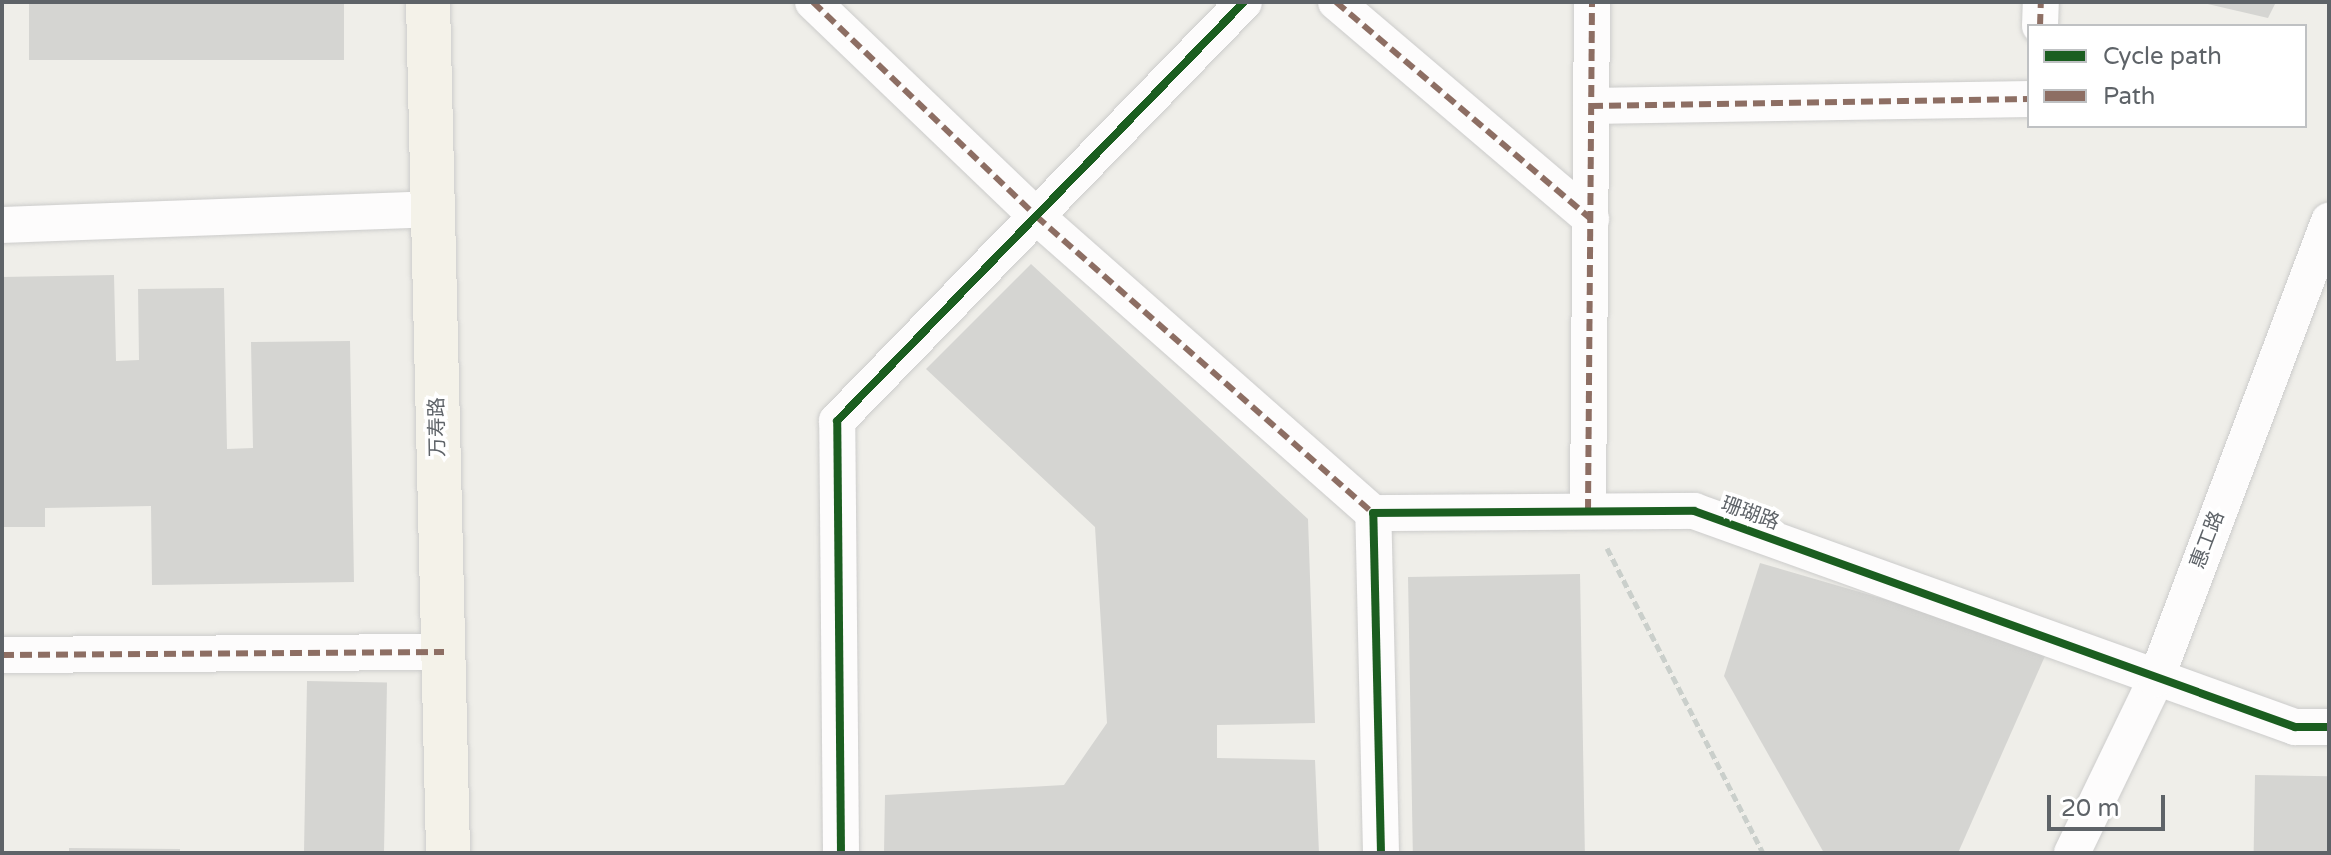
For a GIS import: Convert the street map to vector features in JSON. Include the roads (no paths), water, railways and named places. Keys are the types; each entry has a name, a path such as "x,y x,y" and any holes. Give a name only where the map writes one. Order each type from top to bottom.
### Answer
{"main road":[{"name":"万寿路","path":"428,2 448,853"}],"street":[{"path":"813,2 1036,216 1373,513 1381,853"},
{"path":"841,853 837,421 1244,2"},
{"path":"1336,2 1591,219"},
{"path":"1588,511 1592,2"},
{"path":"2040,24 2041,2"},
{"path":"1591,106 2027,99"},
{"path":"2,225 433,209"},
{"name":"惠工路","path":"2072,853 2156,679 2328,225"},
{"name":"珊瑚路","path":"1373,513 1694,511 2295,727 2329,727"},
{"path":"2,655 444,652"}]}
